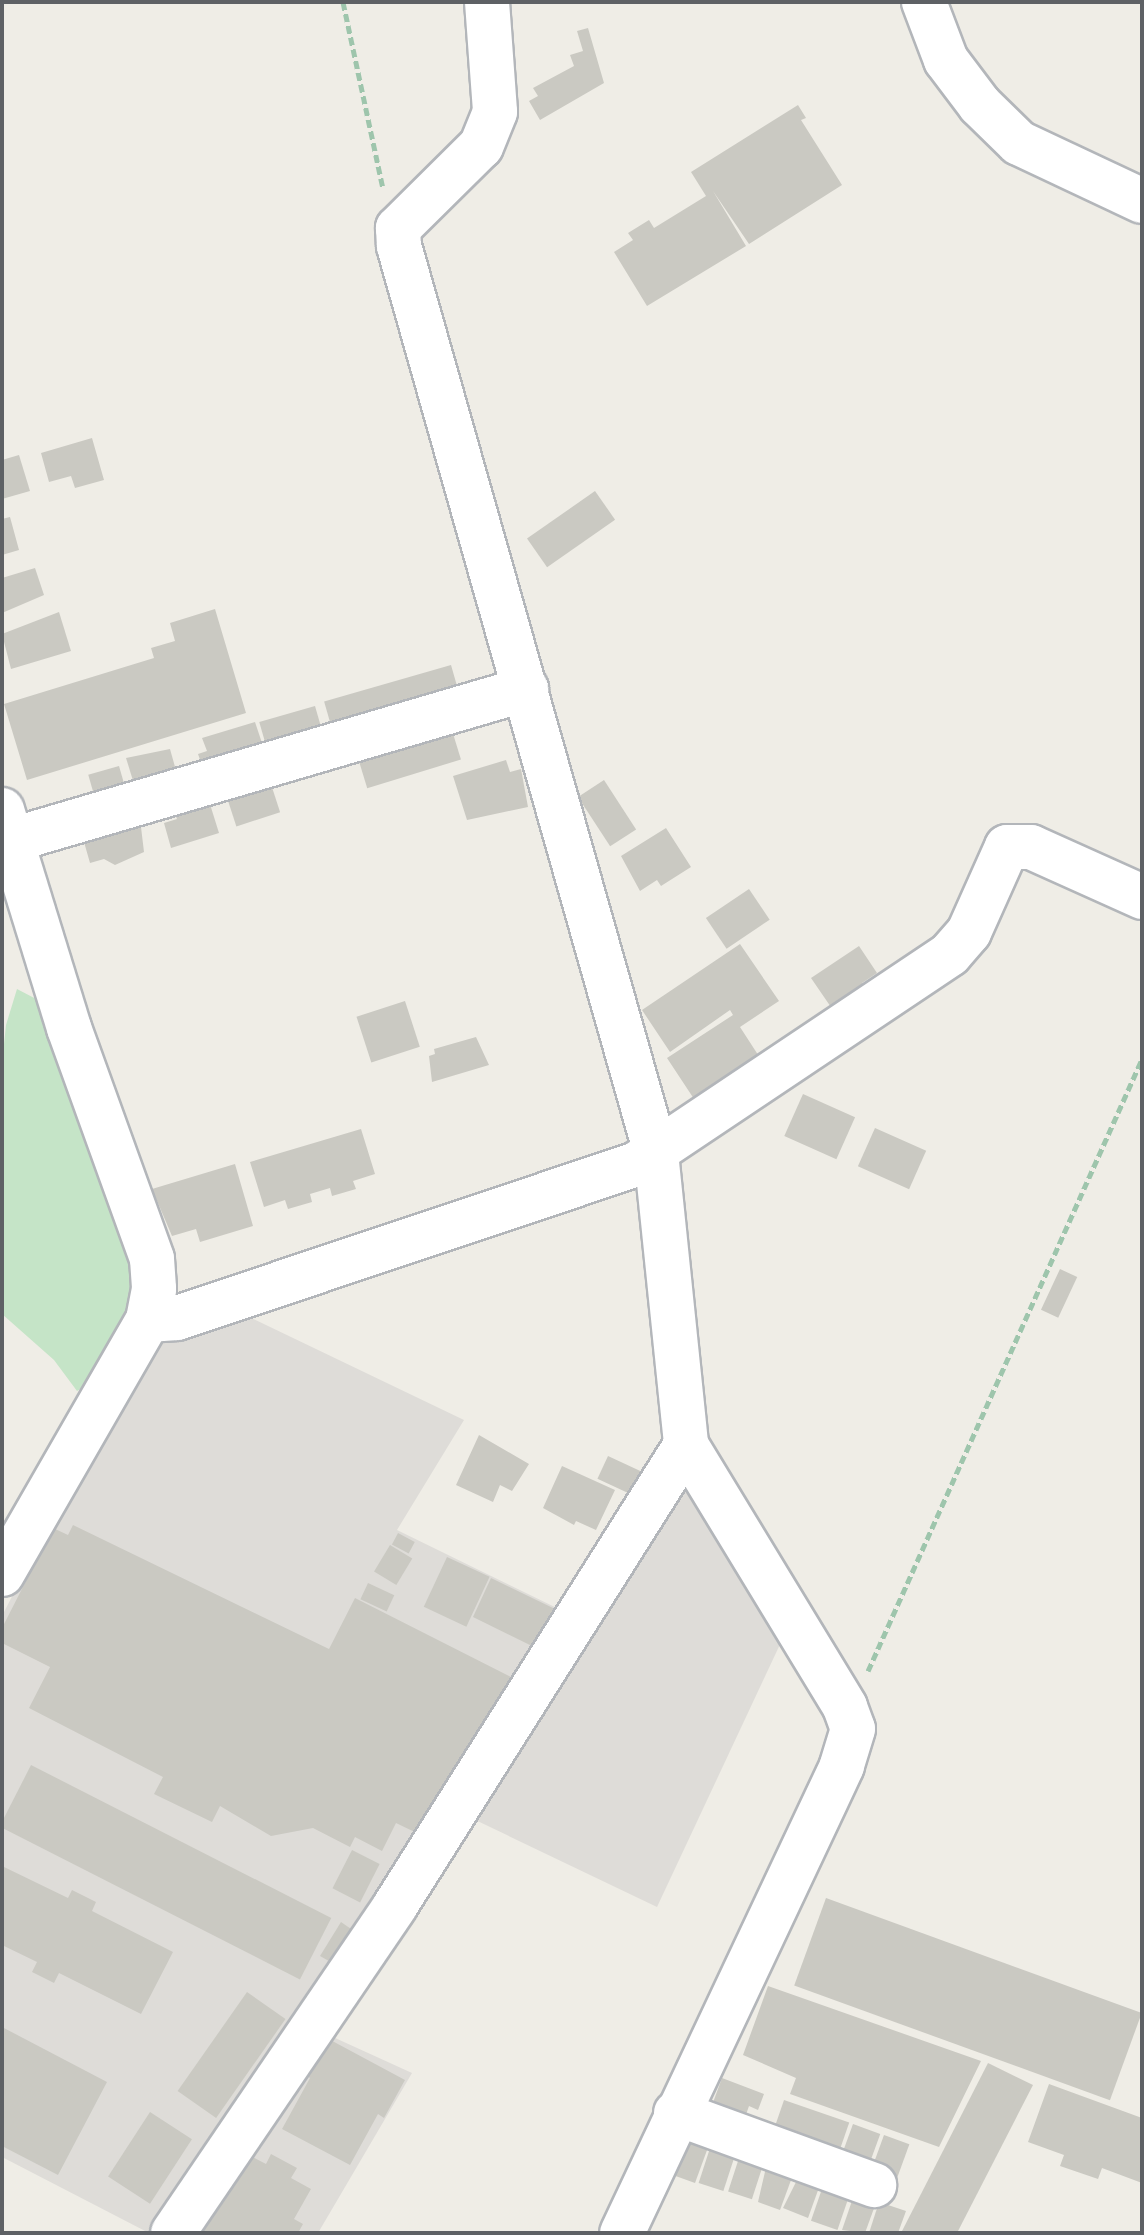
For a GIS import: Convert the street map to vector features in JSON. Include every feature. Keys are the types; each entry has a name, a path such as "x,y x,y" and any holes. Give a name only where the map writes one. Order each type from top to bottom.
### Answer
{"street":[{"path":"487,2 495,112 481,146 398,228 656,1153 686,1445 845,1707 853,1729 842,1766 622,2233"},
{"path":"924,2 946,60 980,105 1019,143 1142,201"},
{"path":"2,1574 148,1320 152,1259 69,1028 7,825 526,689"},
{"path":"148,1320 177,1318 635,1165 950,954 969,932 1007,847 1031,847 1142,897"},
{"path":"173,2233 395,1906 686,1445"},
{"path":"676,2113 874,2185"}],"path":[{"path":"343,2 386,211 398,228"},
{"path":"845,1707 860,1690 1142,1059"}],"shaded area":[{"path":"239,1312 464,1420 397,1530 565,1612 159,2233 149,2233 2,2157 2,1616 59,1505 161,1342"},
{"path":"686,1478 783,1638 657,1907 467,1816"},
{"path":"322,2032 412,2073 318,2233 186,2233"}],"green space":[{"path":"17,989 40,1001 142,1269 138,1303 99,1378 77,1391 54,1360 2,1314 2,1063 6,1025"}],"building":[{"path":"588,28 604,83 540,120 529,101 538,96 533,88 574,66 570,55 583,51 577,31"},
{"path":"798,105 806,118 801,120 842,185 749,244 713,191 746,246 647,306 614,252 633,240 628,233 649,220 654,228 706,196 691,172"},
{"path":"92,438 104,480 75,488 71,476 49,482 41,453"},
{"path":"19,455 30,491 2,499 2,460"},
{"path":"595,491 615,520 547,567 527,539"},
{"path":"10,517 19,550 2,555 2,519"},
{"path":"35,568 44,595 2,613 2,578"},
{"path":"215,609 246,713 27,780 4,704 154,658 151,648 175,641 170,623"},
{"path":"59,612 71,651 11,669 2,634"},
{"path":"451,665 460,696 333,732 324,701"},
{"path":"315,706 325,741 269,757 259,722"},
{"path":"255,722 265,752 204,771 198,754 207,751 202,738"},
{"path":"451,727 461,760 367,788 357,756"},
{"path":"170,749 177,774 135,787 126,758"},
{"path":"506,760 510,772 521,769 528,807 467,820 453,776"},
{"path":"119,766 126,790 95,799 88,775"},
{"path":"269,778 280,812 236,826 225,792"},
{"path":"604,780 636,829 610,846 578,797"},
{"path":"209,801 219,833 171,848 164,823 177,819 174,812"},
{"path":"135,826 141,827 144,852 115,865 104,859 90,863 84,842"},
{"path":"666,828 691,867 661,886 657,880 640,891 621,856"},
{"path":"749,889 770,920 727,949 706,918"},
{"path":"740,944 779,1001 740,1027 764,1064 696,1102 667,1058 733,1015 730,1010 670,1052 642,1010"},
{"path":"859,946 877,973 862,983 867,991 835,1013 811,978"},
{"path":"405,1001 420,1047 371,1062 356,1017"},
{"path":"476,1037 489,1065 432,1082 429,1056 435,1054 434,1049"},
{"path":"803,1094 855,1117 836,1159 784,1136"},
{"path":"875,1128 926,1151 909,1189 858,1166"},
{"path":"361,1129 375,1174 353,1181 356,1189 332,1196 330,1188 310,1194 312,1202 288,1209 285,1200 264,1207 250,1162"},
{"path":"235,1164 253,1226 200,1242 196,1229 172,1236 152,1189"},
{"path":"1060,1269 1077,1277 1058,1318 1041,1310"},
{"path":"479,1435 529,1464 512,1491 500,1485 493,1502 456,1485"},
{"path":"608,1456 642,1472 632,1495 597,1479"},
{"path":"562,1466 615,1490 596,1530 576,1521 574,1525 543,1508"},
{"path":"73,1525 329,1649 355,1598 521,1682 423,1836 396,1823 382,1851 355,1837 350,1847 313,1828 271,1836 220,1806 212,1822 154,1794 163,1777 29,1708 50,1667 2,1643 2,1628 53,1528 68,1535"},
{"path":"398,1533 415,1542 409,1553 392,1544"},
{"path":"390,1545 412,1558 396,1585 374,1572"},
{"path":"447,1557 490,1577 466,1627 424,1607"},
{"path":"491,1578 555,1609 538,1644 532,1646 473,1617"},
{"path":"368,1583 394,1595 387,1612 360,1599"},
{"path":"31,1765 331,1918 300,1979 2,1828 2,1822"},
{"path":"352,1850 380,1864 360,1902 332,1888"},
{"path":"2,1866 68,1898 72,1890 96,1902 92,1911 173,1952 141,2014 59,1973 54,1983 32,1972 37,1962 2,1945"},
{"path":"826,1898 1142,2013 1110,2100 794,1985"},
{"path":"341,1922 354,1931 336,1965 320,1956"},
{"path":"768,1986 981,2061 939,2147 790,2094 796,2078 743,2055"},
{"path":"247,1992 286,2019 216,2118 178,2091"},
{"path":"2,2027 107,2082 58,2175 2,2146"},
{"path":"323,2036 405,2080 384,2118 378,2114 350,2165 282,2129 310,2078 303,2073"},
{"path":"988,2063 1033,2085 957,2233 901,2233"},
{"path":"722,2078 764,2094 758,2110 749,2106 741,2129 711,2108"},
{"path":"1049,2084 1142,2118 1142,2183 1102,2168 1098,2179 1060,2166 1064,2155 1028,2142"},
{"path":"784,2100 849,2122 837,2159 771,2137"},
{"path":"150,2112 192,2139 150,2204 108,2177"},
{"path":"853,2124 880,2134 866,2173 839,2163"},
{"path":"690,2135 710,2142 695,2183 670,2174"},
{"path":"884,2135 909,2144 896,2180 871,2171"},
{"path":"711,2145 736,2153 723,2191 699,2183"},
{"path":"245,2153 266,2164 271,2154 297,2168 291,2178 311,2189 294,2219 303,2224 298,2233 202,2233"},
{"path":"738,2161 762,2169 752,2199 728,2191"},
{"path":"767,2163 794,2172 780,2210 758,2202"},
{"path":"800,2174 821,2182 808,2218 783,2208"},
{"path":"824,2183 850,2192 837,2230 811,2221"},
{"path":"855,2192 877,2200 865,2233 842,2230"},
{"path":"879,2202 906,2211 898,2233 869,2233"}]}
